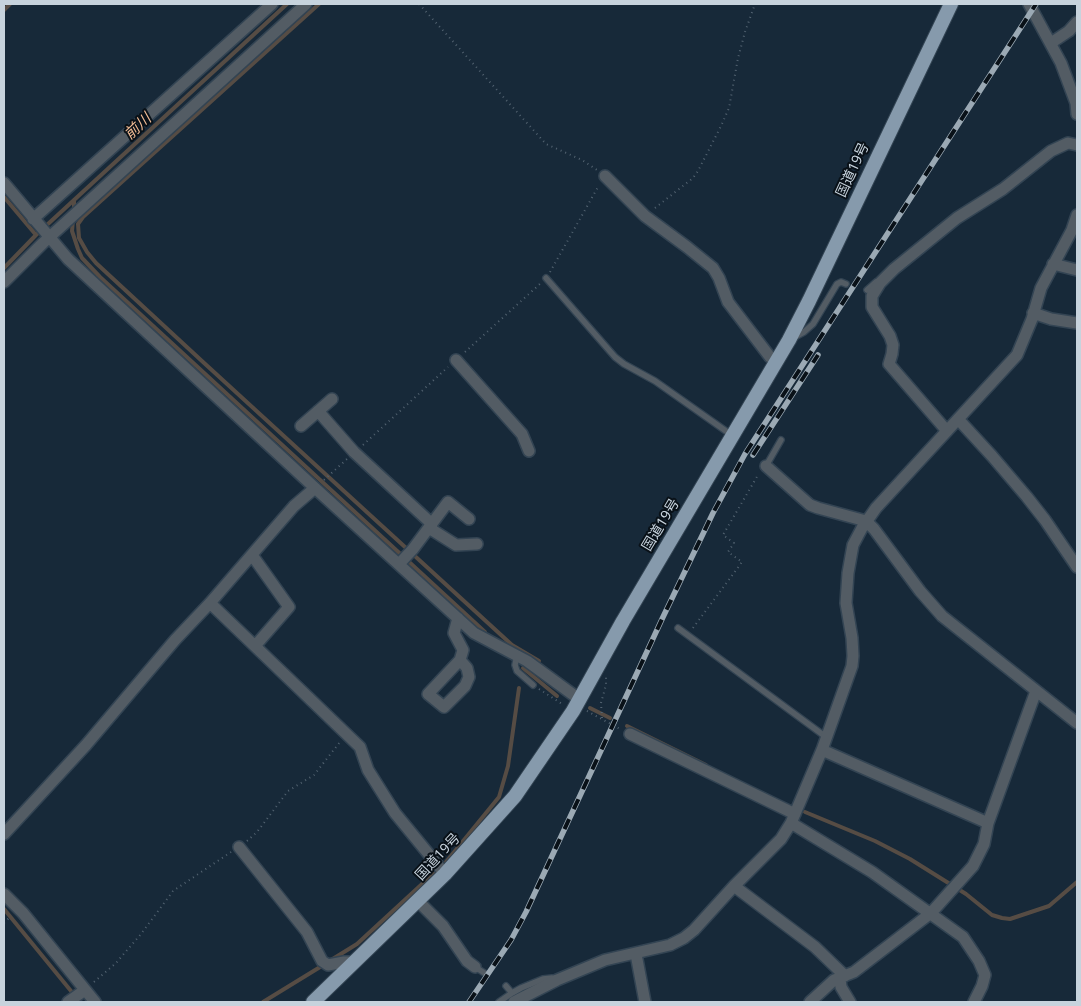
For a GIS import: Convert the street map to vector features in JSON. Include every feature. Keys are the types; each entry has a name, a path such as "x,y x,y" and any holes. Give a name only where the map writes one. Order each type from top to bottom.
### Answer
{"highway":[{"name":"国道19号","path":"313,1002 445,874 515,796 582,704 623,621 733,436 810,301 950,4"}],"street":[{"path":"35,222 272,4"},
{"path":"4,282 47,236 68,221 306,4"},
{"path":"1029,4 1051,43 1072,91 1077,114"},
{"path":"1051,43 1069,31 1077,22"},
{"path":"947,431 889,364 893,345 890,336 872,307 872,296 894,269 944,227 1003,189 1051,151 1068,144 1077,145"},
{"path":"604,176 645,216 713,268 728,302 770,357 776,361"},
{"path":"4,184 68,259 458,618 474,632 533,664 582,704"},
{"path":"517,999 604,960 670,945 684,938 774,847 793,819 822,750 852,666 853,656 846,602 846,585 853,545 866,520 876,508 1017,355 1032,320 1032,313 1041,288 1072,230 1077,215"},
{"path":"1053,264 1077,270"},
{"path":"1032,313 1052,319 1077,323"},
{"path":"456,360 522,434 529,452"},
{"path":"301,426 332,398"},
{"path":"318,411 354,452 431,526 456,545 476,544"},
{"path":"958,419 992,456 1045,520 1077,567"},
{"path":"766,466 810,505 866,520 874,528 920,591 942,616 1077,723"},
{"path":"4,834 86,745 175,640 210,603 294,506 315,488"},
{"path":"399,564 431,526 448,502 469,519"},
{"path":"252,554 288,607 255,646"},
{"path":"210,603 360,746 368,770 395,813 445,874"},
{"path":"458,618 454,633 463,650 460,660"},
{"path":"810,1002 834,980 859,969 931,913 973,866 984,844 988,823 1036,692"},
{"path":"635,739 793,819 872,872 963,937 979,961 985,975 974,1002"},
{"path":"822,750 988,823"},
{"path":"239,847 307,932 322,961 328,966 344,962 354,962"},
{"path":"734,886 815,947 842,978 841,987 850,1002"},
{"path":"4,894 23,913 96,1002"},
{"path":"418,901 443,926 464,957 475,967"},
{"path":"636,954 645,1002"},
{"path":"69,1002 85,990"}],"lane":[{"path":"866,290 887,270 890,268 894,269"},
{"path":"546,278 615,357 655,381 733,436"},
{"path":"789,340 804,332 812,324 837,284 840,282 846,284"},
{"path":"766,466 781,440"},
{"path":"678,628 826,737"},
{"path":"517,655 515,665 517,671 533,686"},
{"path":"475,967 486,974"},
{"path":"506,986 517,999"},
{"path":"499,1002 517,999"}],"path":[{"path":"315,488 546,278 604,176 582,160 546,144 419,4"},
{"path":"645,216 693,178 702,164 729,108 744,32 755,4"},
{"path":"688,635 742,562 728,552 734,543 723,535 761,470 766,466"},
{"path":"602,717 603,693 607,679 605,674"},
{"path":"533,686 562,704"},
{"path":"582,704 635,739"},
{"path":"85,990 116,962 141,934 173,891 239,847 257,832 288,791 314,776 346,734"}],"waterway":[{"path":"4,10 10,4"},
{"name":"前川","path":"4,268 36,235 287,4"},
{"path":"319,4 83,217 78,224 79,238 96,263 203,362 512,645 539,661"},
{"path":"4,197 36,235"},
{"path":"74,200 74,213"},
{"path":"73,220 72,231 82,258 100,277 485,632"},
{"path":"523,668 557,696"},
{"path":"446,862 499,797 508,766 519,688"},
{"path":"590,708 610,718"},
{"path":"627,726 706,765"},
{"path":"805,812 875,841 910,859 966,894 992,915 1002,918 1010,919 1049,906 1077,882"},
{"path":"331,960 357,944 434,873"},
{"path":"4,909 80,1002"},
{"path":"263,1002 325,964"}],"railway":[{"path":"469,1002 511,940 526,912 663,617 713,513 745,454 1036,4"},
{"path":"753,455 818,355"}]}
